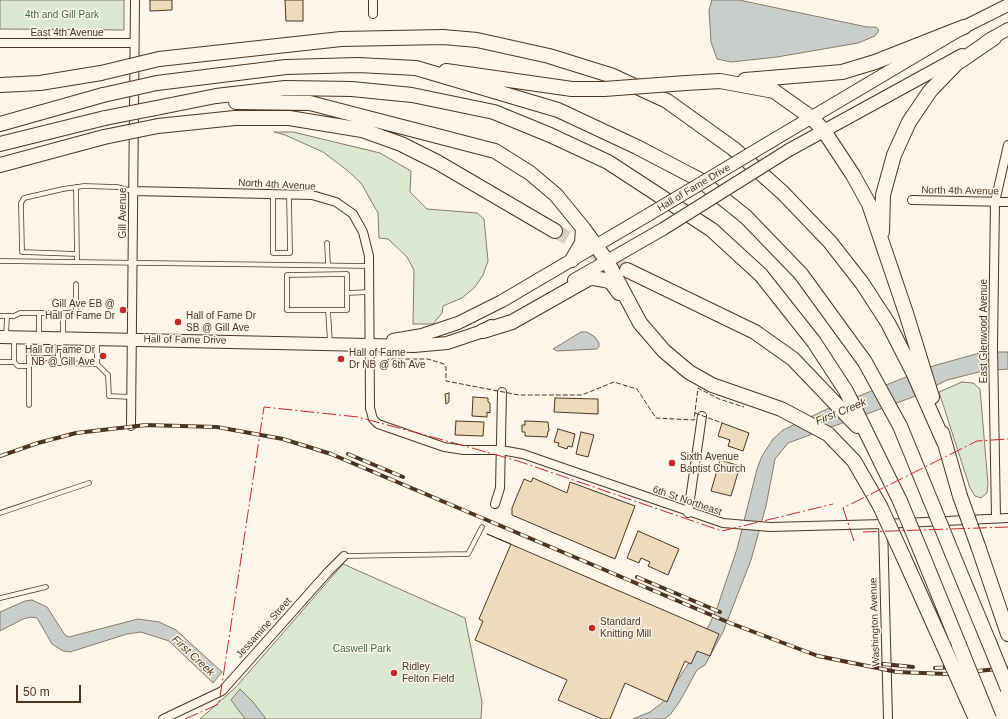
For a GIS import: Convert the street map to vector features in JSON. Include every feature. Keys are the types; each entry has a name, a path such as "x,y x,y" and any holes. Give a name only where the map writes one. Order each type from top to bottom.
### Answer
{"highway":[{"path":"0,124 103,95 157,83 286,67 358,65 416,68 470,73 572,88 604,89 792,77 842,72 876,62 964,27"},
{"path":"0,85 40,84 101,73 158,59 342,39 443,37 477,40 549,56 613,76 667,101 734,149 783,193 830,242 862,283 888,323 913,372 944,442"},
{"path":"884,250 881,220 883,195 894,155 909,122 930,92 956,64 994,38"},
{"path":"416,68 558,110 637,147 700,180 746,217 801,274 868,369 900,426 1008,689"},
{"path":"720,81 774,91 812,118 824,131 853,175 869,204 923,366 960,496 1008,634"},
{"path":"0,144 105,118 216,96 285,88 352,89 412,95 494,112 550,135 608,162 712,230 761,275 818,347 846,391 900,501 989,719"},
{"path":"183,103 249,101 310,103 495,151 530,173 556,195 583,228 607,261 640,323 664,351 689,372 712,385 781,409 828,434 854,461 880,506 976,719"},
{"path":"0,165 104,137 158,126 235,118 289,118 362,130 401,144 437,162 554,231"},
{"path":"572,260 582,243 583,228"},
{"path":"627,270 755,332 793,358 851,418 878,457"},
{"path":"483,331 512,322 581,282 594,278 611,282 635,314"}],"main road":[{"name":"Hall of Fame Drive","path":"370,345 422,334 458,323 502,301 964,27 1008,5"},
{"name":"Hall of Fame Drive","path":"7,338 133,339 414,346 447,343 483,331 663,229 789,150 1008,30"}],"street":[{"name":"Gill Avenue","path":"131,426 135,0"},
{"path":"373,0 373,14"},
{"name":"East 4th Avenue","path":"0,43 134,43"},
{"name":"East Glenwood Avenue","path":"996,518 993,346 995,202 1008,145"},
{"name":"North 4th Avenue","path":"133,191 312,195 336,202 352,214 363,232 369,256 370,408 373,419"},
{"name":"North 4th Avenue","path":"912,200 1008,202"},
{"path":"494,504 500,488 502,392"},
{"path":"688,512 702,416"},
{"name":"6th St Northeast","path":"373,419 378,424 444,447 464,450 501,450 546,461 723,523 770,527 882,524 1008,518"},
{"name":"Washington Avenue","path":"882,524 888,719"},
{"name":"Jessamine Street","path":"163,719 222,692 341,557 344,556"}],"lane":[{"path":"77,254 22,252 21,203 24,198 76,187 117,186 133,191"},
{"path":"76,187 77,261"},
{"path":"273,194 273,253 290,253"},
{"path":"289,194 290,264"},
{"path":"327,242 328,265"},
{"path":"0,261 369,266"},
{"path":"287,274 347,274 347,293 347,310 288,310 287,274"},
{"path":"0,316 14,316 20,313 76,312 76,284"},
{"path":"347,293 370,292"},
{"path":"328,310 330,344"},
{"path":"63,312 57,358 60,363 97,364 108,375 109,396 132,397"},
{"path":"29,405 29,358 40,313"},
{"path":"7,316 7,338 14,362 18,366 29,366"},
{"path":"97,339 97,364"},
{"path":"29,358 57,358"},
{"path":"0,362 14,362"},
{"path":"0,514 89,483"},
{"name":"Jessamine Street","path":"344,556 378,554 468,554 482,527"},
{"path":"0,598 46,587"}],"green space":[{"name":"4th and Gill Park","path":"0,0 124,0 124,30 0,29"},
{"path":"274,132 293,132 380,153 411,171 410,192 427,209 477,213 484,219 488,261 483,275 475,287 462,298 443,306 442,313 433,324 413,324 414,270 407,257 388,239 379,238 378,213 361,183 323,152 285,135"},
{"path":"962,382 973,383 980,389 988,484 987,493 981,498 975,496 970,488 939,392"},
{"name":"Caswell Park","path":"343,564 465,618 482,702 481,719 200,719 235,688"}],"water":[{"path":"712,0 739,0 867,27 876,27 879,30 875,36 858,43 777,57 731,62 717,59 711,42 709,10"},
{"path":"581,332 587,332 595,337 599,343 599,347 597,349 557,351 553,349"},
{"name":"First Creek","path":"983,352 1008,352 1008,369 983,371 947,380 913,397 788,443 775,459 766,506 751,560 723,632 705,665 697,670 680,701 670,715 664,719 633,719 650,712 662,703 697,651 717,608 737,549 757,469 762,456 773,439 783,430 827,409 933,366"},
{"name":"First Creek","path":"32,600 47,607 65,635 69,637 138,619 159,622 176,630 222,672 213,683 169,641 141,632 127,634 70,652 63,651 52,644 37,618 31,617 23,619 0,631 0,612 25,601"},
{"name":"First Creek","path":"240,689 253,702 266,719 245,719 231,700"}],"building":[{"path":"150,0 172,0 172,10 150,11"},
{"path":"285,0 303,0 303,21 286,21"},
{"path":"449,393 449,402 446,404 445,394"},
{"path":"473,397 488,398 488,402 490,403 490,413 487,412 487,417 472,416"},
{"path":"555,398 598,399 598,414 554,412"},
{"path":"456,421 484,422 483,436 455,435"},
{"path":"525,421 548,422 549,431 547,437 525,436 525,432 522,432 522,425 525,425"},
{"path":"722,423 749,433 743,451 728,446 730,440 718,436"},
{"path":"558,429 575,434 572,447 568,446 567,449 558,446 559,443 554,442"},
{"path":"581,432 594,435 588,457 576,454"},
{"path":"720,460 740,466 731,496 711,491"},
{"path":"533,478 567,493 570,482 635,506 615,559 512,515 512,508 524,479 531,482"},
{"path":"638,531 679,549 668,575 648,566 650,562 641,558 639,563 627,558"},
{"name":"Standard Knitting Mill","path":"511,544 719,634 710,656 697,651 691,664 685,661 667,702 625,683 610,719 602,719 558,700 567,680 475,640 483,621 479,619"}],"tunnel":[{"path":"555,231 627,270"}],"railway":[{"path":"0,456 38,443 76,433 146,425 217,427 283,439 331,454 730,623 818,656 897,672 947,674 1008,668"},
{"path":"348,454 403,477"},
{"path":"637,577 720,612"},
{"path":"883,664 913,667"},
{"path":"935,668 971,666"}],"fence":[{"path":"380,365 382,361 390,359 428,359 444,364 446,368 446,381 519,395 582,395 614,382 637,389 656,418 694,420 698,388 719,399 744,407"},
{"path":"695,413 722,423"}],"power":[{"path":"185,719 219,704 264,407 358,417 447,441 518,461 722,531 833,504"},
{"path":"854,541 843,508 977,441 1008,439"},
{"path":"863,532 1008,527"}],"place":[{"name":"Gill Ave EB @ Hall of Fame Dr","path":"123,310"},
{"name":"Hall of Fame Dr SB @ Gill Ave","path":"178,322"},
{"name":"Hall of Fame Dr NB @ Gill Ave","path":"103,356"},
{"name":"Hall of Fame Dr NB @ 6th Ave","path":"341,359"},
{"name":"Sixth Avenue Baptist Church","path":"672,463"},
{"name":"Standard Knitting Mill","path":"592,628"},
{"name":"Ridley Felton Field","path":"394,673"}]}
